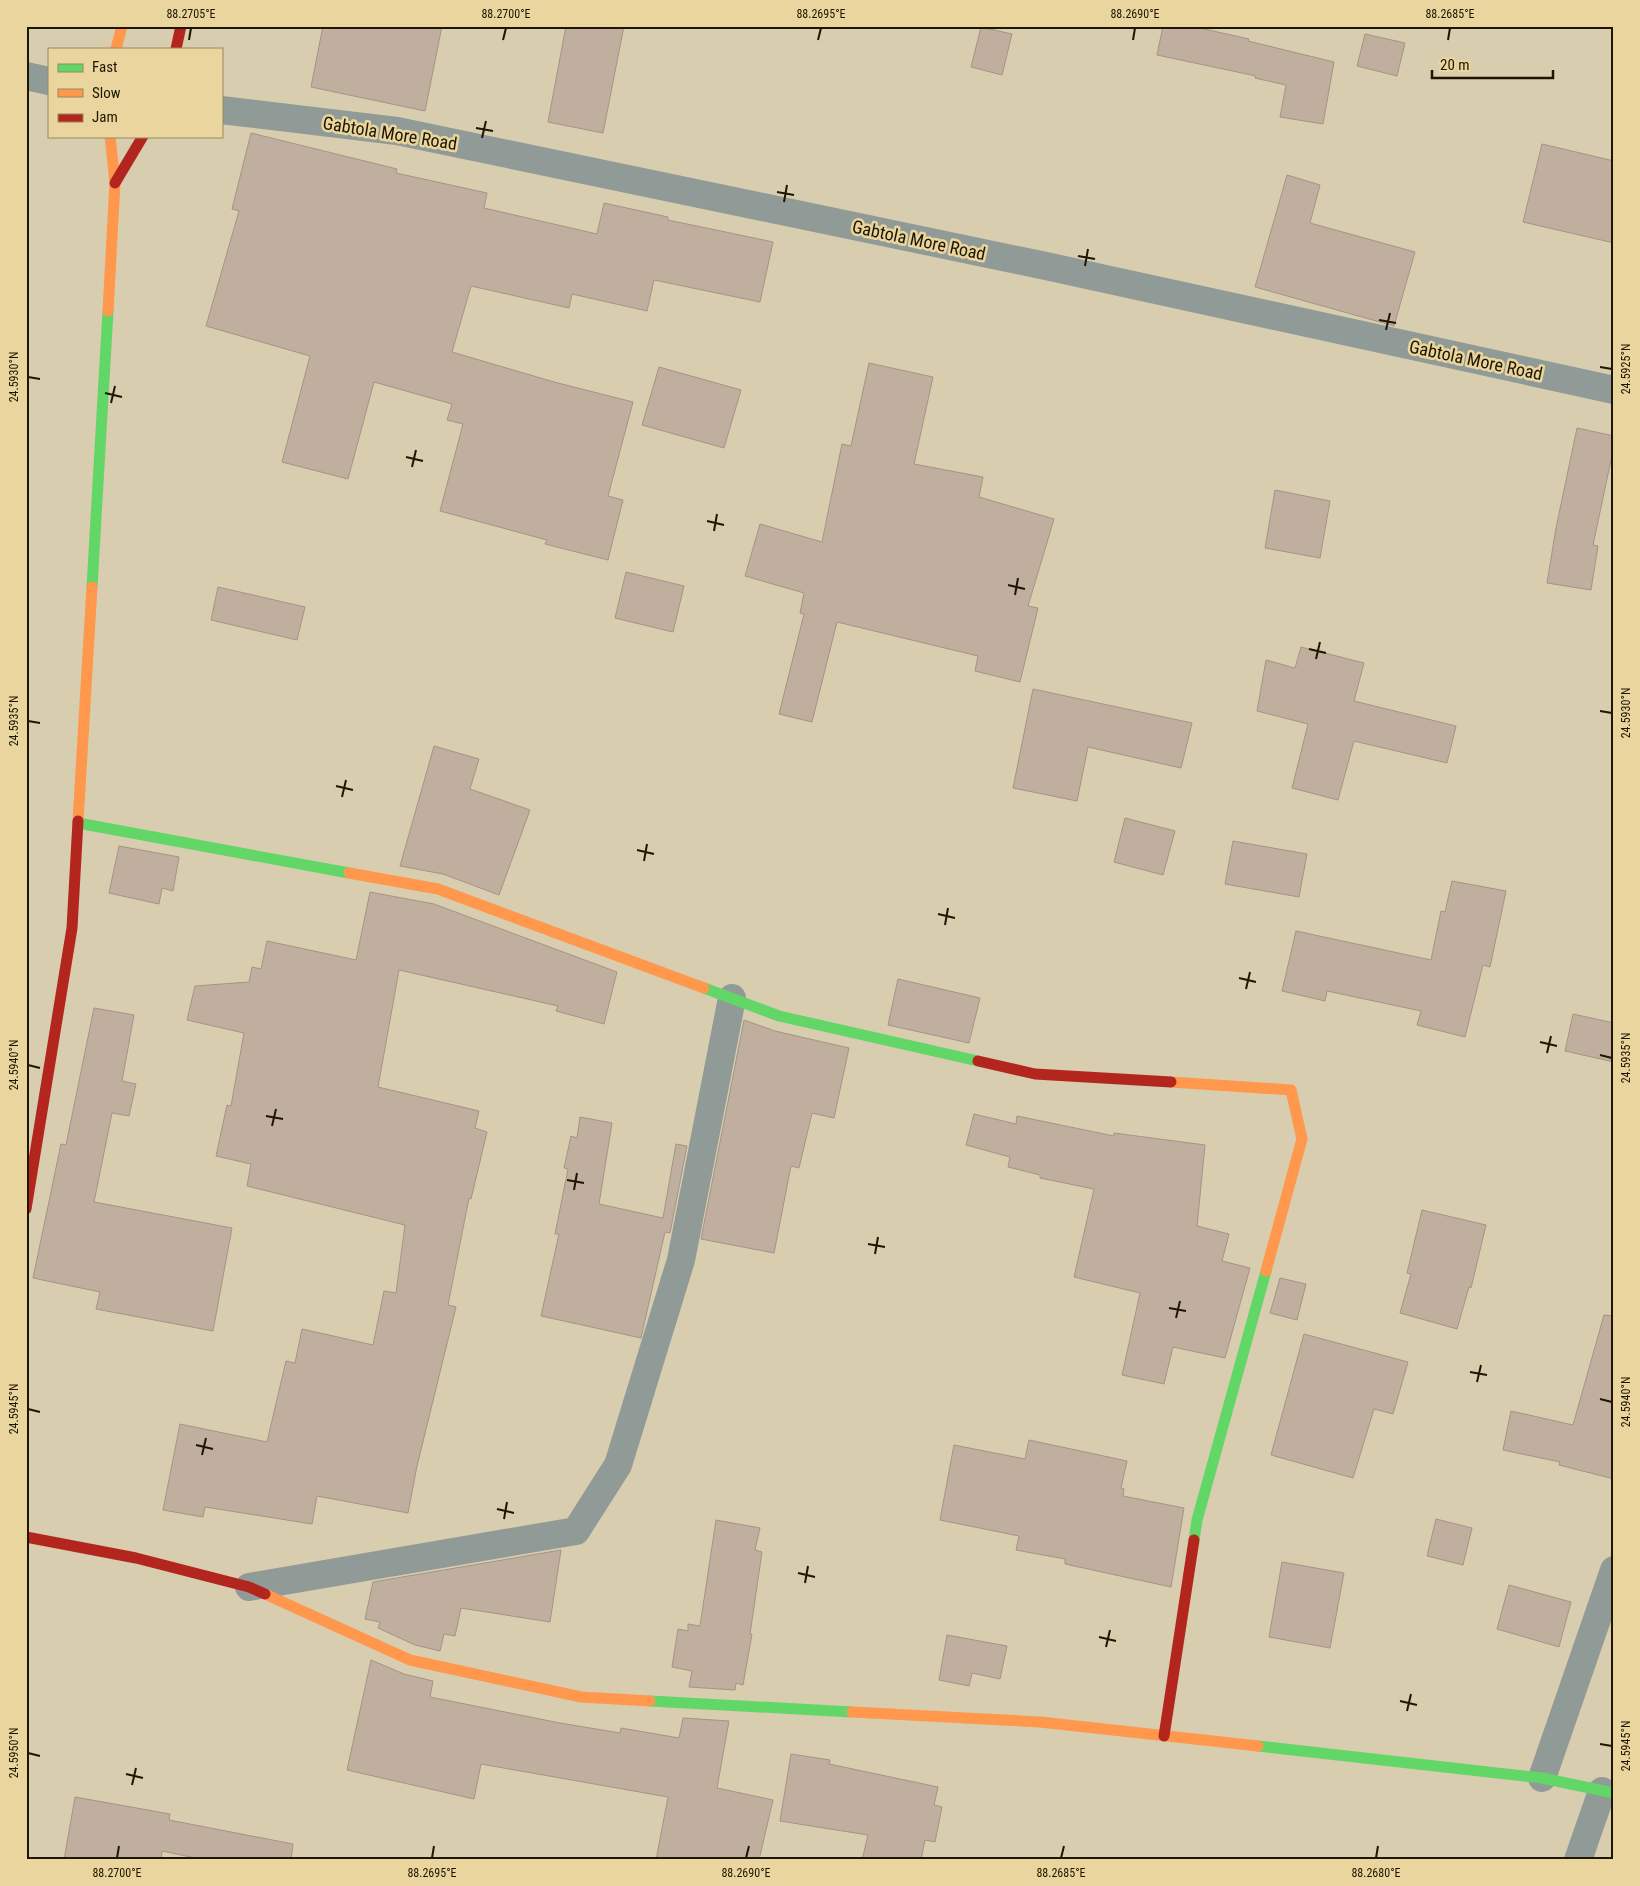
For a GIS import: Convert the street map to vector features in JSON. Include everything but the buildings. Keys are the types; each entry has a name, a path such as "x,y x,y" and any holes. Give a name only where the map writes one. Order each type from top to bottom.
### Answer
{"street":[{"path":"116,48 122,26"},
{"path":"176,48 181,26"},
{"path":"26,76 48,81"},
{"name":"Gabtola More Road","path":"222,110 397,131 1046,266 1614,390"},
{"path":"26,1208 72,928 116,182 110,138"},
{"path":"116,182 142,138"},
{"path":"78,823 438,889 779,1016 1035,1074 1291,1090 1302,1139 1197,1520 1164,1736"},
{"path":"249,1587 576,1530 618,1465 681,1260 732,998"},
{"path":"26,1537 136,1558 249,1587 410,1660 581,1697 1040,1722 1542,1778 1608,1792 1578,1860"},
{"path":"1542,1778 1614,1570"}],"traffic: fast":[{"path":"92,587 108,311"},
{"path":"78,823 349,873"},
{"path":"704,988 779,1016 978,1061"},
{"path":"1194,1540 1197,1520 1266,1271"},
{"path":"650,1701 852,1712"},
{"path":"1258,1746 1542,1778 1614,1793"}],"traffic: slow":[{"path":"116,48 122,26"},
{"path":"108,311 115,183 110,138"},
{"path":"78,821 92,587"},
{"path":"349,873 438,889 704,988"},
{"path":"1171,1082 1291,1090 1302,1139 1266,1271"},
{"path":"265,1594 410,1660 581,1697 650,1701"},
{"path":"852,1712 1040,1722 1258,1746"}],"traffic: jam":[{"path":"176,48 181,26"},
{"path":"115,183 142,138"},
{"path":"26,1209 72,928 78,821"},
{"path":"978,1061 1035,1074 1171,1082"},
{"path":"26,1537 136,1558 249,1587 265,1594"},
{"path":"1164,1736 1194,1540"}]}
